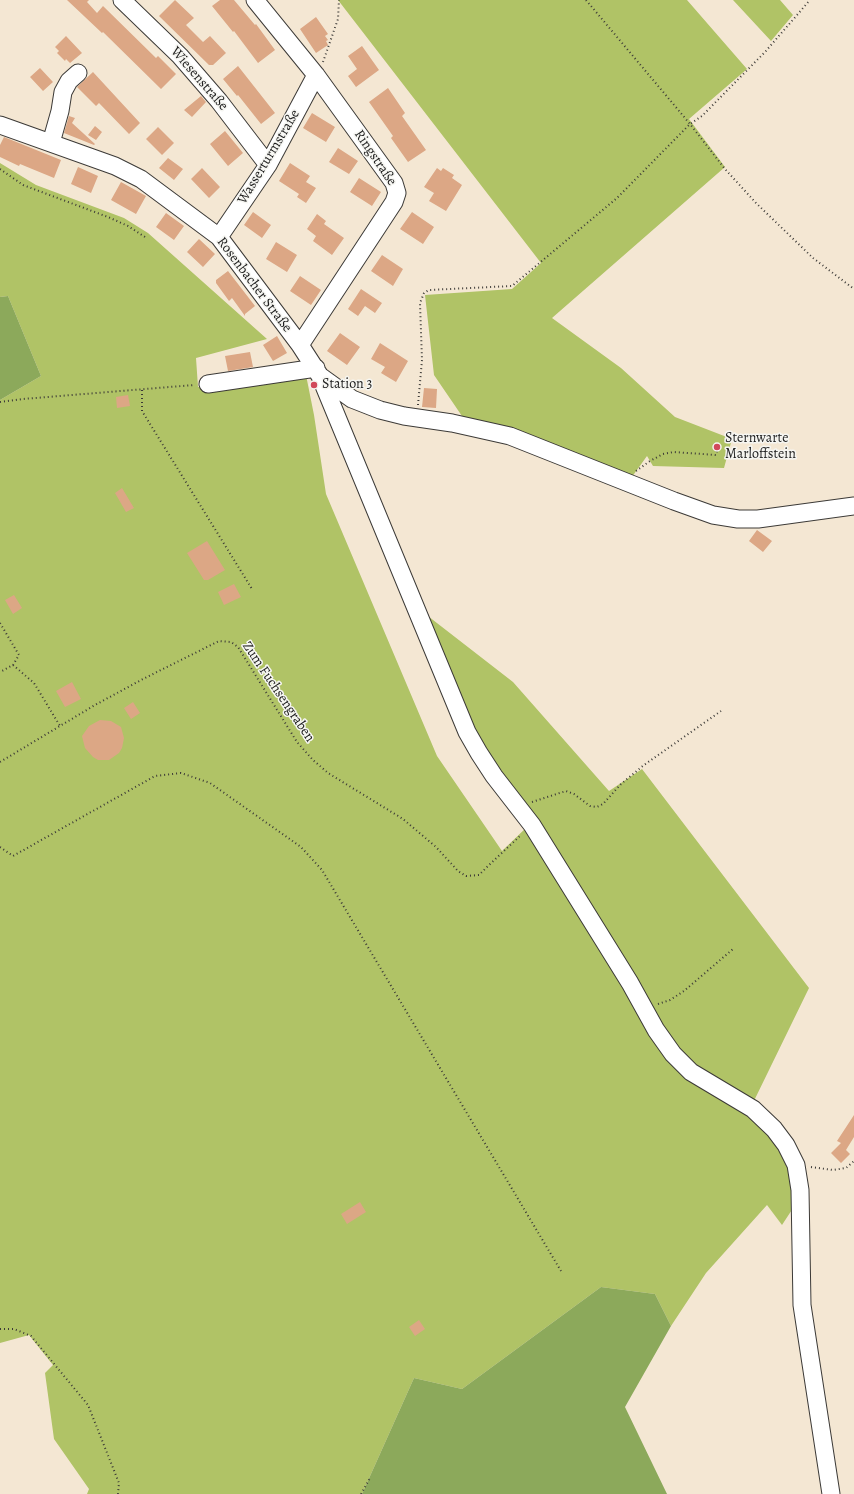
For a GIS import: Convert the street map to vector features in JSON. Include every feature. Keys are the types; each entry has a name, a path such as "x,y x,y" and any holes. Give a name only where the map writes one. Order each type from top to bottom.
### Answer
{"street":[{"name":"Wiesenstraße","path":"122,0 180,56 219,101 268,165"},
{"name":"Ringstraße","path":"255,0 316,75 394,183 397,193 394,202 300,345"},
{"path":"51,143 60,111 63,92 69,81 78,73"},
{"name":"Wasserturmstraße","path":"220,237 268,165 316,75"},
{"name":"Rosenbacher Straße","path":"0,125 114,166 141,179 220,237 300,345 318,372 352,399 380,410 416,418 452,423 510,436 713,515 738,519 758,519 854,506"},
{"path":"208,384 318,372 338,416 467,732 490,770 532,825 630,983 656,1030 673,1054 691,1072 752,1109 774,1129 786,1145 796,1165 800,1190 802,1305 831,1494"},
{"path":"338,416 352,399"}],"path":[{"path":"316,75 325,58 334,33 338,19 339,0"},
{"path":"586,0 690,124 725,169 756,204 813,258 854,289"},
{"path":"416,418 422,360 420,303 424,293 429,290 512,286 617,198 690,124 702,116 765,52 810,0"},
{"path":"0,169 23,185 108,217 128,226 145,237"},
{"path":"0,402 50,396 208,384"},
{"path":"142,390 142,410 252,589"},
{"path":"650,461 663,454 674,452 716,455 717,451"},
{"path":"0,623 19,655 13,665 0,672"},
{"name":"Zum Fuchsengraben","path":"0,762 60,726 144,679 219,641 230,642 238,648 297,742 313,760 328,773 404,819 436,847 458,871 466,876 479,875 532,825"},
{"path":"13,665 34,682 60,726"},
{"path":"517,806 566,791 574,794 590,806 597,807 603,804 621,784 644,766 721,711"},
{"path":"0,847 13,856 155,776 181,773 210,783 301,847 322,870 561,1271"},
{"path":"644,1009 670,1000 684,991 733,949"},
{"path":"796,1165 833,1170 846,1168 854,1161"},
{"path":"0,1329 14,1329 31,1336 88,1405 119,1483 118,1494"},
{"path":"361,1494 370,1478"}],"green space":[{"path":"338,0 687,0 747,69 689,119 725,167 552,318 621,368 675,417 732,439 724,468 653,466 647,456 629,481 464,431 464,419 434,375 425,295 512,289 541,263"},
{"path":"733,0 780,0 793,15 771,41"},
{"path":"0,163 36,185 124,218 148,233 267,339 196,358 198,387 306,375 314,415 326,494 437,756 502,851 529,825 473,744 415,606 513,682 609,791 642,769 809,988 750,1109 788,1144 801,1196 782,1225 767,1205 706,1273 671,1326 655,1294 601,1287 462,1389 414,1378 362,1494 87,1494 89,1489 54,1439 45,1373 53,1365 29,1335 0,1343 0,400 41,376 8,296 0,297"},
{"path":"8,296 41,376 0,400 0,297"},
{"path":"601,1287 655,1294 671,1326 625,1407 667,1494 362,1494 414,1378 462,1389"}],"building":[{"path":"67,0 89,0 87,2 97,13 103,6 156,58 158,56 176,74 161,89 103,32 102,33"},
{"path":"175,0 194,18 186,25 203,42 210,36 226,53 213,65 209,65 159,16"},
{"path":"220,0 234,0 255,25 256,24 275,50 258,63 234,31 233,32 212,6"},
{"path":"316,17 328,34 325,36 328,40 326,41 328,45 316,53 300,29"},
{"path":"66,36 82,53 70,63 66,59 65,61 57,53 59,51 55,47"},
{"path":"362,46 379,70 356,87 348,76 357,69 348,56"},
{"path":"238,66 275,113 261,124 223,79"},
{"path":"40,68 53,82 43,91 30,77"},
{"path":"93,72 140,123 129,134 99,103 96,106 77,87"},
{"path":"388,88 405,113 402,116 426,150 408,162 391,138 393,136 369,102"},
{"path":"201,96 206,102 192,117 184,110"},
{"path":"312,113 335,127 326,142 303,128"},
{"path":"69,116 75,118 72,123 95,144 94,145 64,133"},
{"path":"95,126 102,132 96,140 88,135"},
{"path":"158,127 174,143 162,155 146,139"},
{"path":"225,131 243,153 228,166 210,144"},
{"path":"4,137 61,160 54,178 20,164 19,166 0,157 0,145"},
{"path":"338,148 358,161 349,174 329,162"},
{"path":"168,158 183,169 174,180 159,168"},
{"path":"290,163 310,176 306,182 316,188 306,203 297,197 299,194 279,181"},
{"path":"78,167 98,176 91,193 71,184"},
{"path":"202,168 220,187 209,198 191,179"},
{"path":"437,168 441,171 443,168 454,175 452,178 462,185 446,211 429,201 434,193 424,187"},
{"path":"359,178 381,192 372,206 350,192"},
{"path":"121,182 146,196 136,214 111,200"},
{"path":"253,212 271,225 262,238 244,225"},
{"path":"412,212 434,227 423,244 400,229"},
{"path":"166,213 184,226 174,240 156,227"},
{"path":"317,214 326,221 324,224 344,238 332,255 313,241 316,236 307,229"},
{"path":"199,239 215,254 203,267 187,252"},
{"path":"276,242 297,255 287,272 266,259"},
{"path":"382,255 403,269 393,286 371,271"},
{"path":"228,271 255,306 245,314 245,316 232,298 229,301 216,283 216,280"},
{"path":"300,276 321,290 311,305 290,291"},
{"path":"361,289 382,303 375,313 365,306 358,316 348,309"},
{"path":"340,333 360,347 347,365 327,351"},
{"path":"277,336 287,353 273,361 263,345"},
{"path":"380,343 408,361 396,382 381,373 385,367 371,359"},
{"path":"250,352 253,367 228,371 225,356"},
{"path":"424,388 437,389 436,408 422,407"},
{"path":"128,395 130,406 117,408 116,397"},
{"path":"122,488 134,508 126,512 115,493"},
{"path":"757,530 772,541 763,552 749,541"},
{"path":"207,541 225,570 208,580 204,580 187,553"},
{"path":"234,584 241,597 224,605 218,592"},
{"path":"14,595 22,608 13,614 5,600"},
{"path":"72,682 81,699 65,707 56,691"},
{"path":"133,702 140,713 131,719 124,708"},
{"path":"100,720 111,721 121,727 124,738 122,748 119,753 109,760 98,760 93,757 85,748 82,736 89,726"},
{"path":"854,1115 854,1137 846,1150 850,1154 841,1163 831,1153 841,1143 837,1141"},
{"path":"360,1202 366,1212 347,1224 341,1214"},
{"path":"419,1320 425,1329 415,1336 409,1327"}],"place":[{"name":"Station 3","path":"314,385"},
{"name":"Sternwarte Marloffstein","path":"717,447"}]}
